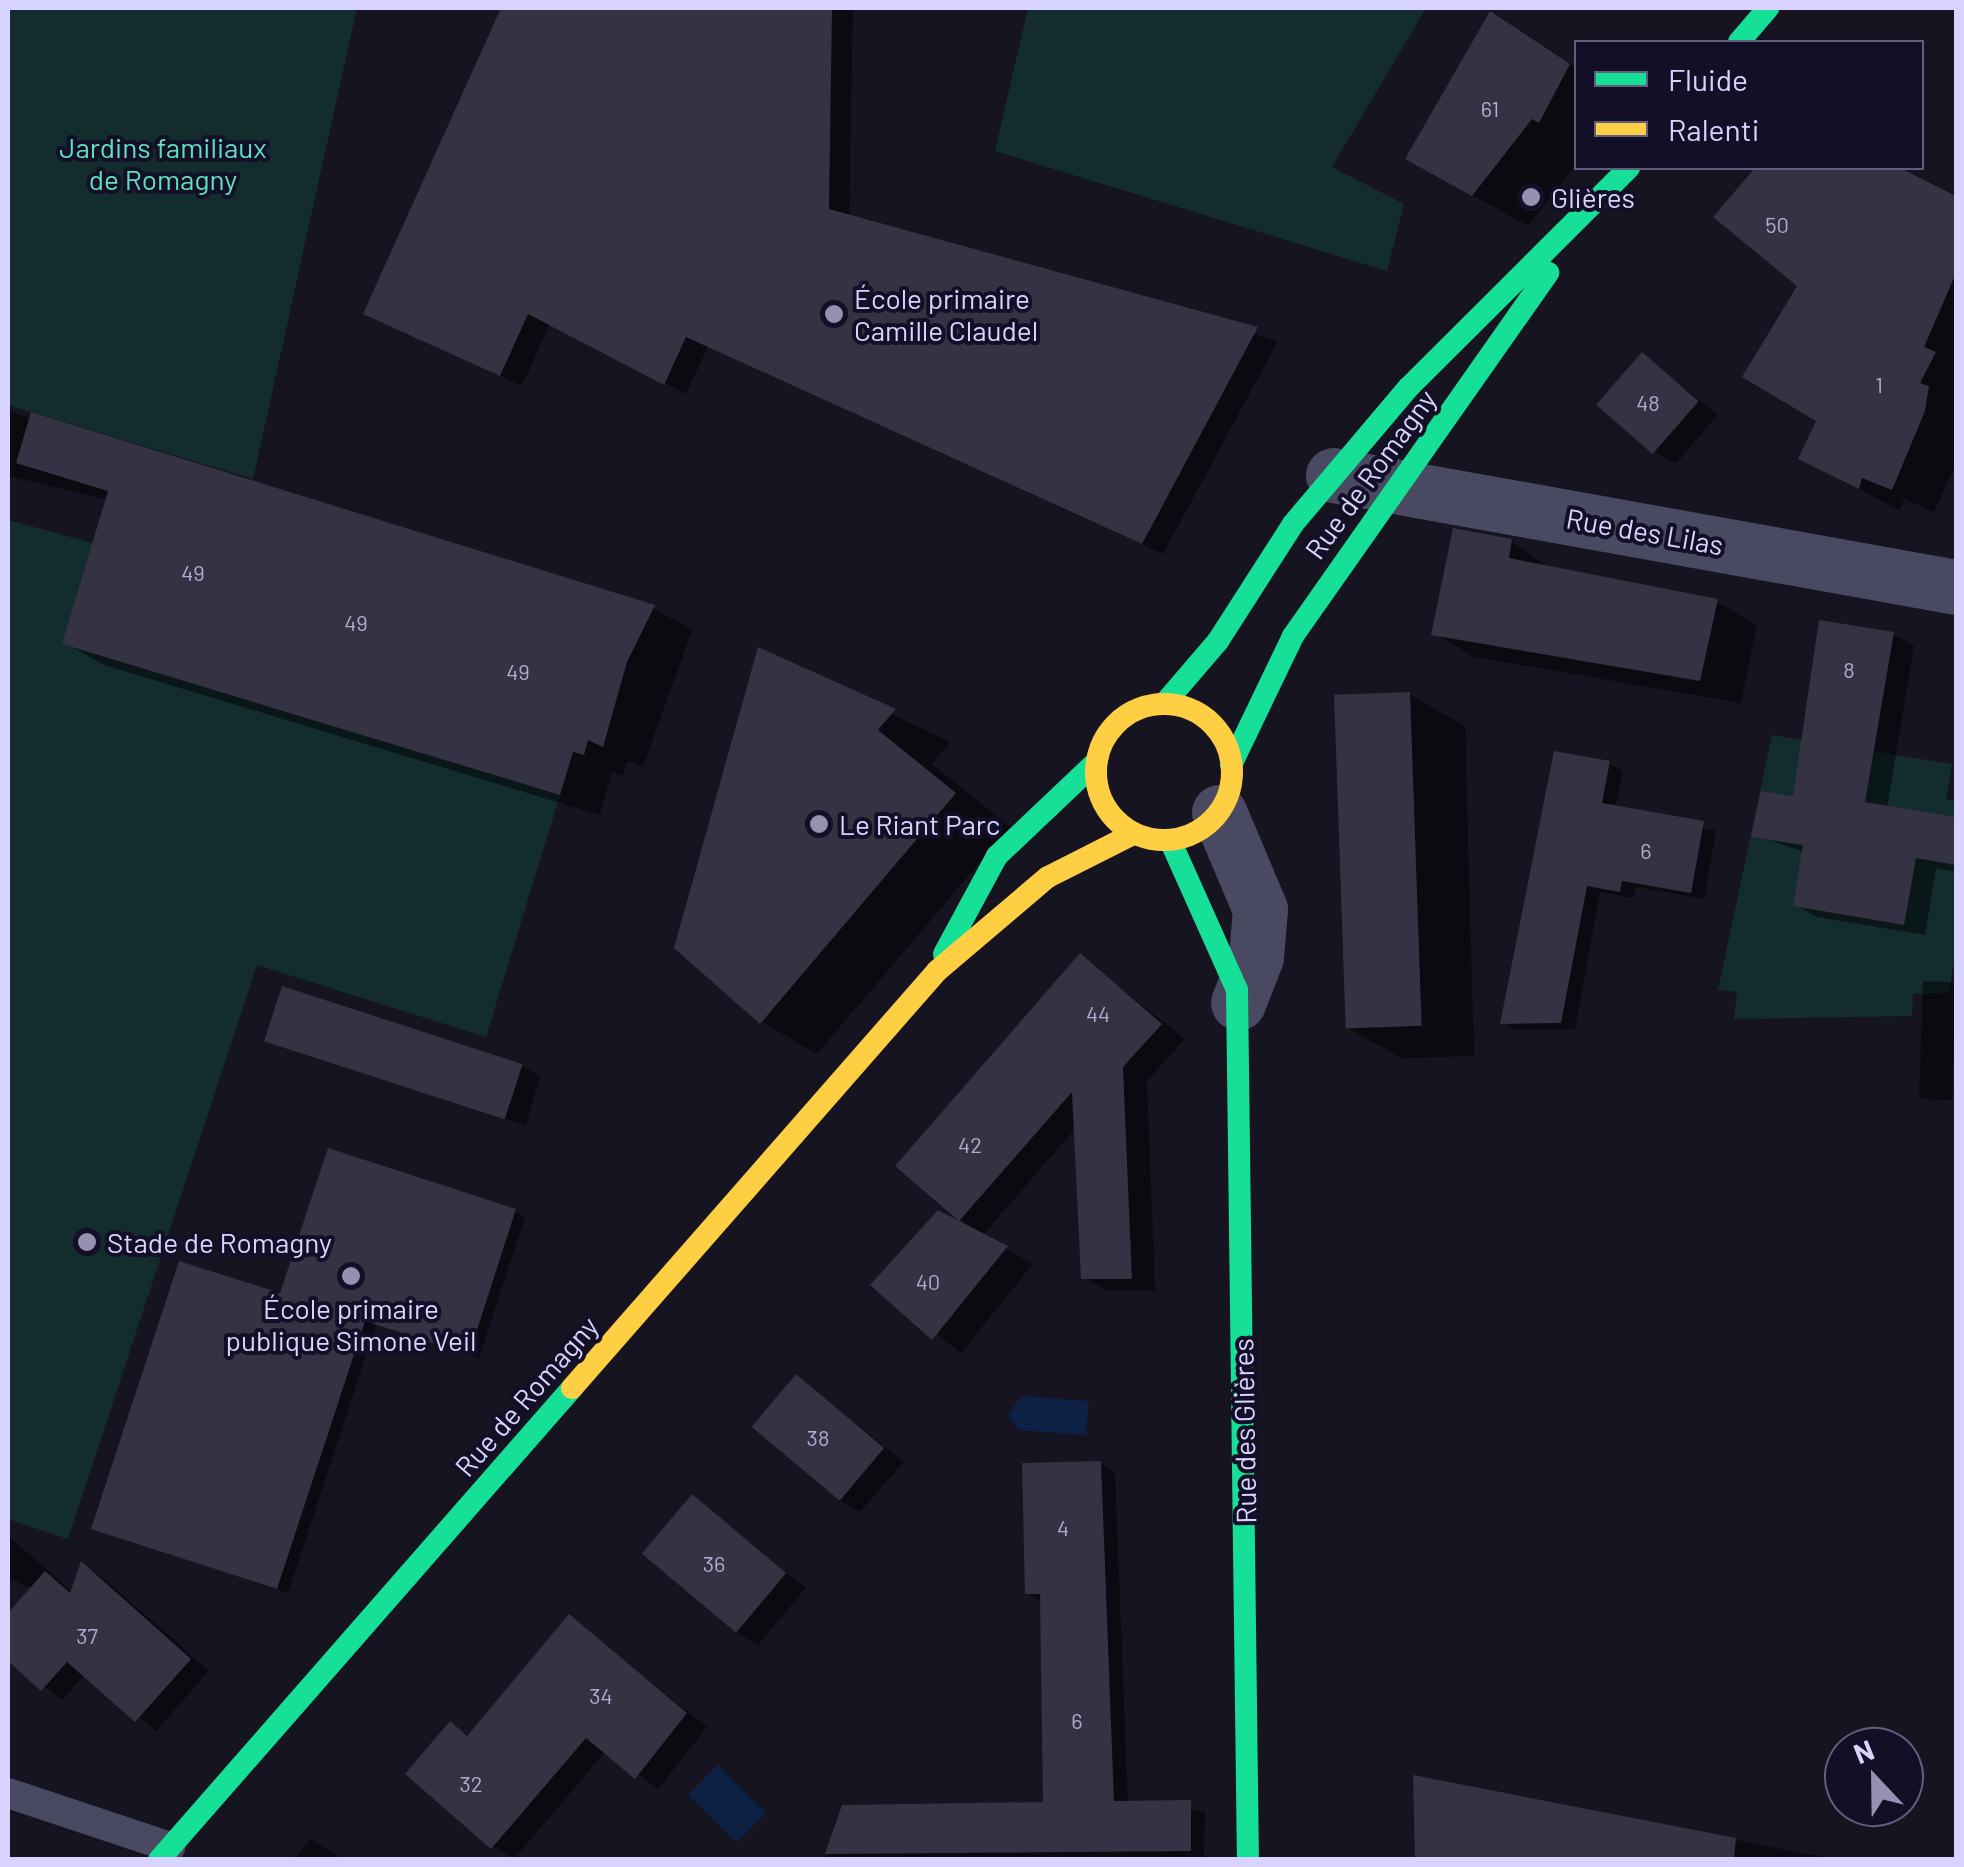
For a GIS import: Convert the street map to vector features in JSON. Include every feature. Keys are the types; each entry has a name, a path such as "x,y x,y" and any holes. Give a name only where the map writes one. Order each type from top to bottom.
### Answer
{"street":[{"path":"1741,40 1768,8"},
{"name":"Rue de Romagny","path":"1164,704 1333,475 1468,322 1574,227 1627,170"},
{"name":"Rue de Romagny","path":"1225,789 1285,650 1393,485 1508,342 1574,227"},
{"name":"Rue des Lilas","path":"1333,475 1956,587"},
{"path":"1164,704 1209,721 1225,789 1170,840 1133,834 1105,808 1096,762 1121,718 1164,704"},
{"name":"Rue de Romagny","path":"937,971 988,868 1096,762"},
{"name":"Rue des Glières","path":"1225,789 1260,909 1256,957 1238,1003"},
{"name":"Rue de Romagny","path":"164,1853 937,971 1048,877 1133,834"},
{"name":"Rue des Glières","path":"1170,840 1228,956 1238,1003 1248,1860"}],"lane":[{"path":"8,1793 164,1853"}],"green space":[{"name":"Jardins familiaux de Romagny","path":"8,8 357,8 253,479 8,405"},
{"path":"1028,8 1426,8 1332,167 1404,204 1387,271 995,151"},
{"path":"8,520 93,543 63,644 560,795 486,1037 257,965 68,1539 8,1519"},
{"path":"1772,735 1952,764 1946,799 1956,801 1956,947 1949,993 1913,994 1912,1016 1734,1019 1737,992 1718,990"}],"water":[{"path":"1021,1396 1089,1401 1086,1435 1019,1430 1008,1416"},
{"path":"718,1765 766,1813 736,1843 688,1795"}],"building":[{"path":"501,8 832,8 829,209 1258,327 1142,544 686,337 664,385 528,314 500,376 363,314"},
{"path":"1490,11 1570,64 1539,123 1532,119 1472,196 1405,159"},
{"path":"1753,170 1904,170 1956,196 1956,273 1924,347 1936,352 1920,383 1929,386 1925,411 1892,490 1862,478 1859,489 1798,459 1816,421 1742,377 1797,286 1713,217"},
{"path":"1642,352 1699,401 1653,454 1596,405"},
{"path":"31,412 655,605 627,662 603,747 588,740 584,755 573,752 560,795 62,644 108,491 16,463"},
{"path":"1453,528 1512,539 1509,558 1718,599 1700,681 1431,635"},
{"path":"1819,620 1894,632 1865,802 1956,817 1956,865 1916,858 1904,925 1793,906 1803,845 1751,837 1761,791 1793,796"},
{"name":"Le Riant Parc","path":"758,647 896,709 878,730 956,793 760,1024 674,948"},
{"path":"1410,692 1422,1026 1346,1028 1334,695"},
{"path":"1554,751 1610,761 1602,803 1704,821 1691,893 1622,881 1620,892 1587,886 1561,1023 1500,1024"},
{"path":"1080,953 1162,1024 1123,1067 1132,1279 1081,1279 1072,1092 959,1221 895,1166"},
{"path":"282,986 523,1064 505,1119 264,1041"},
{"path":"328,1148 516,1209 469,1355 365,1321 277,1589 91,1529 179,1261 280,1293"},
{"path":"938,1210 1008,1246 932,1340 870,1285"},
{"path":"796,1374 884,1448 840,1501 752,1427"},
{"path":"1101,1461 1114,1801 1191,1800 1191,1851 825,1854 842,1805 1043,1802 1040,1594 1025,1594 1022,1463"},
{"path":"692,1494 786,1573 736,1633 642,1554"},
{"path":"81,1561 191,1659 135,1722 67,1662 41,1691 8,1661 8,1613 45,1571 70,1593"},
{"path":"569,1614 687,1713 635,1779 586,1738 491,1849 405,1774 450,1721 467,1736"},
{"path":"1413,1775 1736,1838 1734,1860 1415,1860"}],"traffic: fast":[{"path":"1741,40 1768,8"},
{"path":"1164,704 1218,641 1293,524 1408,388 1627,170"},
{"path":"1231,765 1293,636 1548,273"},
{"path":"944,954 997,856 1096,762"},
{"path":"1170,840 1237,990 1248,1860"},
{"path":"159,1860 572,1388"}],"traffic: slow":[{"path":"1164,704 1190,709 1212,724 1227,746 1232,772 1227,798 1212,820 1190,835 1164,840 1138,835 1116,820 1101,798 1096,772 1101,746 1116,724 1138,709 1164,704"},
{"path":"572,1388 937,971 1048,877 1133,834"}],"place":[{"name":"Glières","path":"1531,197"},
{"name":"École primaire Camille Claudel","path":"834,314"},
{"name":"Le Riant Parc","path":"819,824"},
{"name":"Stade de Romagny","path":"87,1242"},
{"name":"École primaire publique Simone Veil","path":"351,1276"}]}
